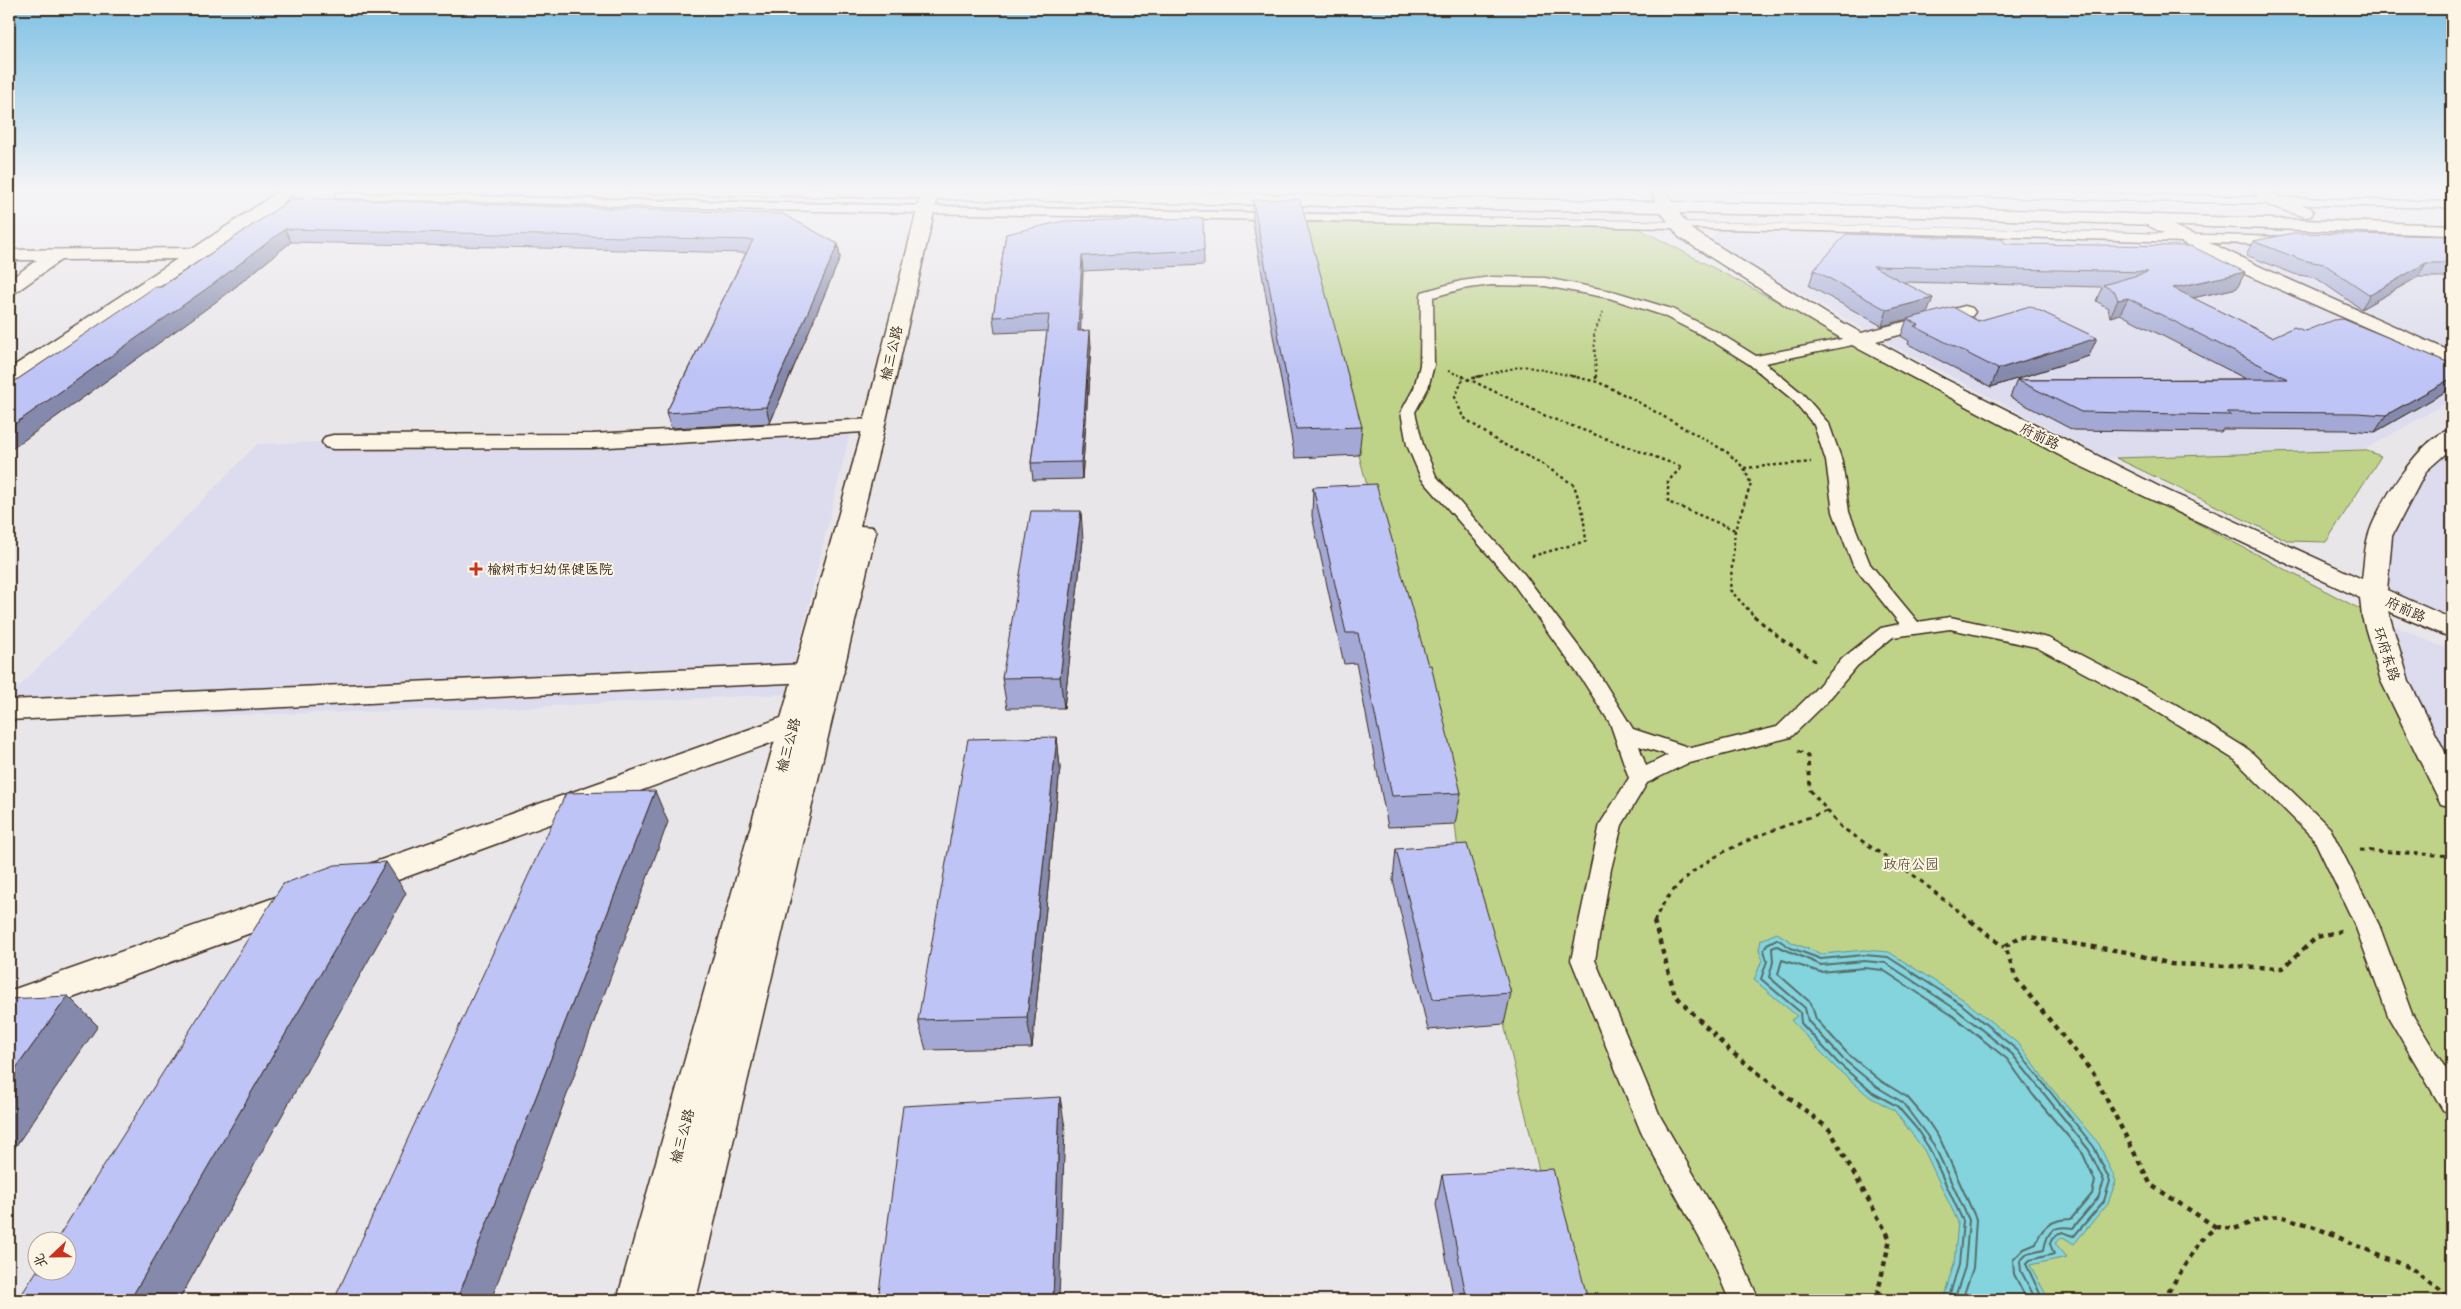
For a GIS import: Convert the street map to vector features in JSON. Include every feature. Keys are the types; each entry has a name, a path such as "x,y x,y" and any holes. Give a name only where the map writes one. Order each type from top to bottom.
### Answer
{"main road":[{"path":"9,378 203,249"},
{"name":"榆三公路","path":"819,672 874,426 924,249"},
{"name":"榆三公路","path":"638,1300 806,720 925,249"},
{"name":"府前路","path":"1711,249 1856,340 2030,431 2220,524 2452,629"},
{"path":"2209,249 2334,308 2452,359"},
{"path":"9,255 197,253"},
{"path":"9,288 56,254"},
{"path":"1856,340 1965,312"},
{"path":"333,442 592,441 874,426"},
{"name":"环府东路","path":"2452,436 2417,467 2403,489 2380,536 2373,594 2375,617 2394,681 2452,796"},
{"path":"9,710 819,672"},
{"path":"9,1006 806,720"},
{"name":"榆三公路","path":"675,1300 806,720"}],"lane":[{"path":"1640,778 1620,722 1590,676 1505,564 1429,478 1415,445 1408,412 1421,389 1427,363 1425,317 1427,295 1461,285 1491,281 1545,282 1611,294 1667,312 1714,336 1754,361 1798,397 1821,424 1834,461 1841,512 1862,565 1913,628"},
{"path":"1754,361 1856,340"},
{"path":"1744,1300 1726,1256 1650,1123 1583,960 1611,824 1640,778 1690,755 1784,732 1850,662 1888,632 1950,623 2041,642 2168,709 2242,755 2322,834 2367,925 2401,1018 2452,1102"},
{"path":"1625,734 1690,755"}],"path":[{"path":"1596,382 1594,334 1597,321 1608,304 1611,294"},
{"path":"1427,363 1470,379 1548,417 1682,466 1668,481 1668,502 1697,516 1735,530"},
{"path":"1505,564 1586,541 1583,513 1574,485 1539,462 1497,441 1463,417 1455,397 1462,381 1523,366 1596,382 1627,396 1727,452 1744,468 1751,484 1735,530 1730,590 1746,610 1772,634 1839,675"},
{"path":"1744,468 1834,461"},
{"path":"1764,736 1808,756 1810,790 1841,827 1912,874 2005,947 2016,980 2093,1073 2151,1185 2216,1227 2234,1229 2263,1218 2280,1216 2328,1233 2412,1269 2452,1299"},
{"path":"1828,810 1767,832 1714,860 1679,884 1654,921 1675,995 1729,1050 1830,1130 1890,1239 1876,1300"},
{"path":"2329,848 2452,856"},
{"path":"2005,947 2022,936 2127,952 2171,964 2283,968 2317,937 2367,925"},
{"path":"2163,1300 2188,1264 2201,1238 2216,1227"}],"shaded area":[{"path":"1725,249 2196,249 2452,368 2452,400 2364,450 2106,458 1893,346"},
{"path":"2229,249 2452,249 2452,354 2236,255"},
{"name":"榆树市妇幼保健医院","path":"852,425 787,694 512,708 9,721 9,697 257,444"},
{"path":"2452,439 2452,629 2373,595 2403,489 2437,448"},
{"path":"2375,617 2452,651 2452,784 2395,681"}],"green space":[{"name":"政府公园","path":"1304,249 1678,249 2375,617 2395,681 2452,784 2452,1300 1570,1300 1504,1024 1461,876 1455,824 1359,455 1361,452"},
{"path":"2364,450 2381,456 2326,542 2289,541 2116,458"}],"water":[{"path":"1777,933 1793,943 1822,954 1864,950 1889,952 1964,1000 2021,1046 2047,1083 2099,1144 2116,1181 2108,1203 2074,1244 2063,1237 2055,1243 2067,1257 2030,1265 2049,1300 1943,1300 1954,1264 1958,1222 1924,1150 1894,1110 1870,1097 1835,1067 1791,1020 1797,1016 1754,980 1762,960 1759,950 1761,940"}],"building":[{"path":"217,249 259,249 216,282 9,428 9,385 155,287 161,287"},
{"path":"748,249 836,249 766,407 666,413"},
{"path":"1004,249 1204,249 1082,256 1078,331 1090,330 1081,462 1031,463 1049,315 993,317"},
{"path":"1262,249 1314,249 1362,427 1296,429"},
{"path":"1833,249 2197,249 2245,272 2173,288 2272,337 2294,327 2305,331 2333,320 2343,319 2452,364 2452,378 2386,415 2357,413 2227,412 2231,415 2081,412 2017,380 2288,379 2128,298 2118,300 2115,292 2103,285 2148,272 1873,266 1933,298 1887,310 1814,270"},
{"path":"2274,249 2452,249 2452,263 2426,263 2370,295 2324,264 2302,260"},
{"path":"2030,306 2097,338 1998,369 1914,326 1919,325 1907,319 1953,307 1978,321"},
{"path":"1376,484 1428,665 1431,665 1461,793 1392,796 1358,633 1346,633 1313,487"},
{"path":"1031,511 1081,511 1060,677 1002,678"},
{"path":"1057,737 1027,1017 918,1020 968,739"},
{"path":"655,791 457,1300 334,1300 566,793"},
{"path":"1467,844 1511,993 1433,999 1396,849"},
{"path":"386,862 130,1300 18,1300 30,1282 78,1282 78,1232 61,1232 283,884 335,865"},
{"path":"68,996 9,1078 9,999"},
{"path":"1060,1097 1053,1300 878,1300 903,1106"},
{"path":"1553,1169 1588,1300 1467,1300 1442,1175"}],"place":[{"name":"榆树市妇幼保健医院","path":"476,569"}]}
